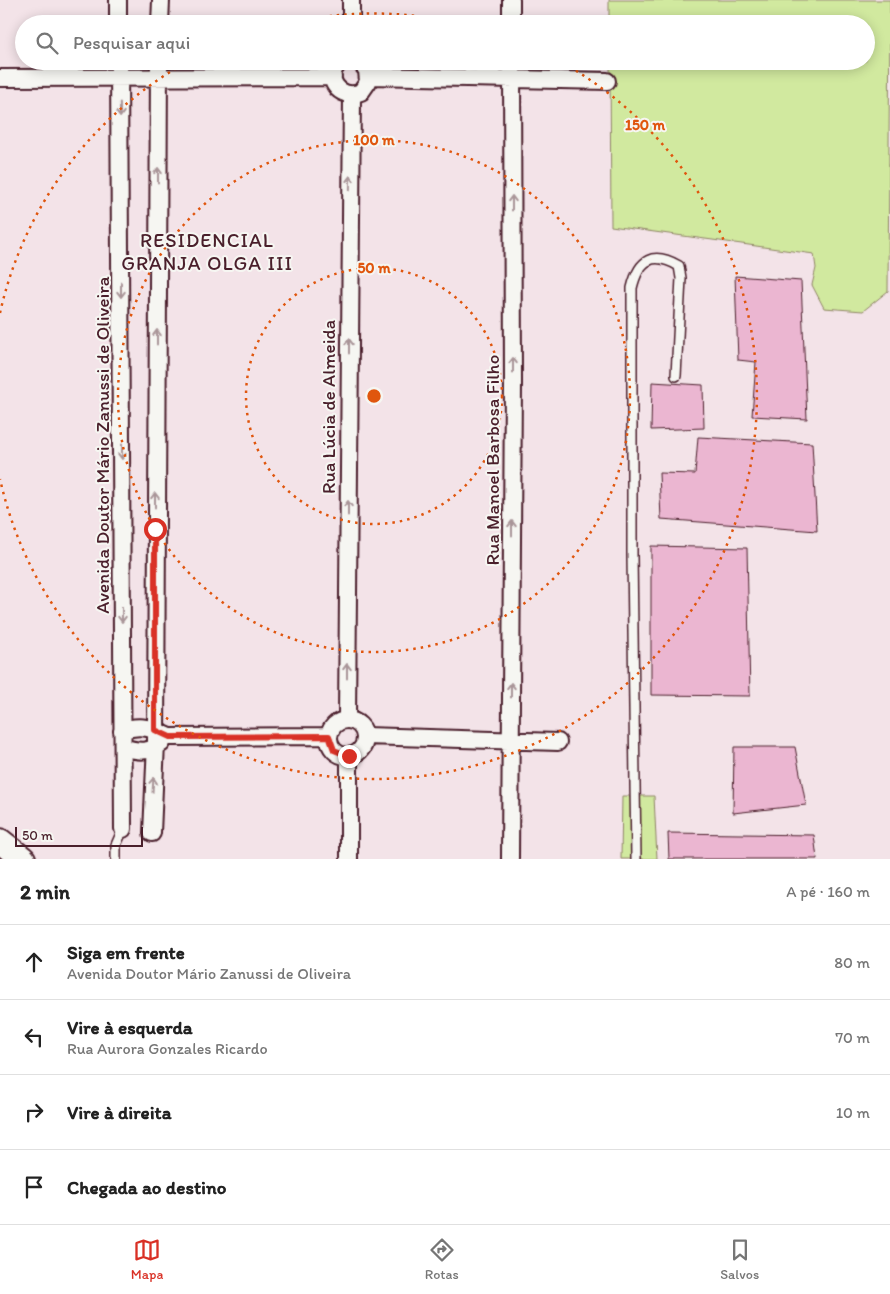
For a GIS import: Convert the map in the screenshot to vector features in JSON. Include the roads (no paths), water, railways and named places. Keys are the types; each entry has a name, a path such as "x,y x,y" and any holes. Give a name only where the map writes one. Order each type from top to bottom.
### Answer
{"street":[{"path":"118,0 118,15"},
{"path":"160,15 161,0"},
{"path":"351,0 351,15"},
{"path":"511,0 511,15"},
{"path":"0,78 107,70"},
{"name":"Avenida Doutor Mário Zanussi de Oliveira","path":"120,70 122,829"},
{"path":"152,833 155,748 162,733 159,70"},
{"path":"198,70 333,77"},
{"path":"335,70 333,77 338,90 352,95 361,92 365,87 369,76 367,70"},
{"name":"Rua Manoel Barbosa Filho","path":"510,859 512,70"},
{"path":"369,76 607,81"},
{"name":"Rua Lúcia de Almeida","path":"347,719 352,95"},
{"path":"347,719 356,721 361,725 366,736 363,748 349,756 334,750 329,736 334,724 347,719"},
{"path":"155,748 144,752 123,739 132,727 162,733 329,736"},
{"path":"366,736 511,739 558,742"},
{"path":"349,756 349,859"},
{"path":"0,841 23,859"}],"lane":[{"path":"636,859 632,288 640,266 652,258 666,259 679,266 681,278 676,376"},
{"name":"Avenida Doutor Mário Zanussi de Oliveira","path":"116,859 116,845 122,829"},
{"name":"Avenida Doutor Mário Zanussi de Oliveira","path":"122,829 122,859"}],"district":[{"name":"RESIDENCIAL GRANJA OLGA III","path":"207,252"}]}
